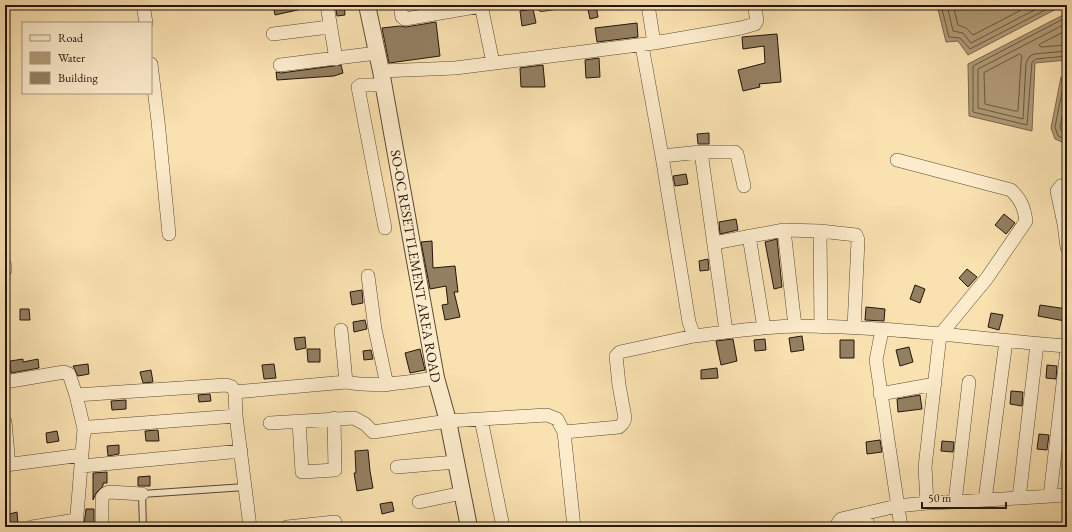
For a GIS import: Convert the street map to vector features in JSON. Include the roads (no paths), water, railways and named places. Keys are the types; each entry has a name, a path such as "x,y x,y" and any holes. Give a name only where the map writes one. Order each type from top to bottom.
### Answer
{"street":[{"path":"143,5 146,22"},
{"path":"326,5 336,59"},
{"name":"SO-OC RESETTLEMENT AREA ROAD","path":"367,5 382,78 436,378 448,421 469,527"},
{"path":"400,5 402,17 405,19 481,5 493,63"},
{"path":"648,5 648,44 662,156 689,322 694,336"},
{"path":"385,228 358,87 361,85 382,78 648,44 741,28 755,24 757,20 754,5"},
{"path":"273,34 329,26"},
{"path":"280,66 376,53"},
{"path":"152,72 169,234"},
{"path":"662,156 701,152 735,152 737,154 744,186"},
{"path":"701,152 726,331"},
{"path":"897,160 1011,190 1024,208 1026,221 987,278 940,335 925,467 927,502"},
{"path":"1067,185 1061,186 1057,191 1067,247"},
{"path":"714,243 784,230 853,234 857,237 854,328"},
{"path":"784,230 795,326"},
{"path":"820,231 821,327"},
{"path":"749,236 764,328"},
{"path":"368,276 375,329 387,384"},
{"path":"564,432 619,427 623,423 625,418 616,356 620,352 694,336 726,331 795,326 882,330 1037,344 1067,348 1050,496"},
{"path":"341,330 346,382"},
{"path":"882,330 876,360 901,527"},
{"path":"985,500 1006,341"},
{"path":"1019,498 1037,344"},
{"path":"5,382 64,372 69,374 84,430 76,524 32,527"},
{"path":"235,392 346,382 357,385 387,384 436,378"},
{"path":"955,502 969,382"},
{"path":"880,394 935,384"},
{"path":"76,396 226,385 232,387 235,392 236,416 250,527"},
{"path":"270,423 354,418 365,424 373,432 448,421 547,415 557,419 564,432 574,527"},
{"path":"84,430 90,427 236,416"},
{"path":"299,421 302,472 335,470 334,418"},
{"path":"481,419 503,527"},
{"path":"5,422 7,465 241,451"},
{"path":"397,467 456,462"},
{"path":"102,527 102,498 105,494 109,492 142,494"},
{"path":"419,502 462,493"},
{"path":"838,527 838,523 841,519 897,506 927,502 955,502 1067,495"},
{"path":"866,513 868,527"},
{"path":"287,527 335,522 336,527"}],"lane":[{"path":"542,8 560,5"},
{"path":"143,527 142,494 245,487"}],"water":[{"path":"937,5 1064,5 968,55 958,41 946,42"},
{"path":"1067,13 1067,60 1035,63 1032,131 969,116 968,64"},
{"path":"1067,76 1067,144 1055,139 1051,128 1061,77"}]}
